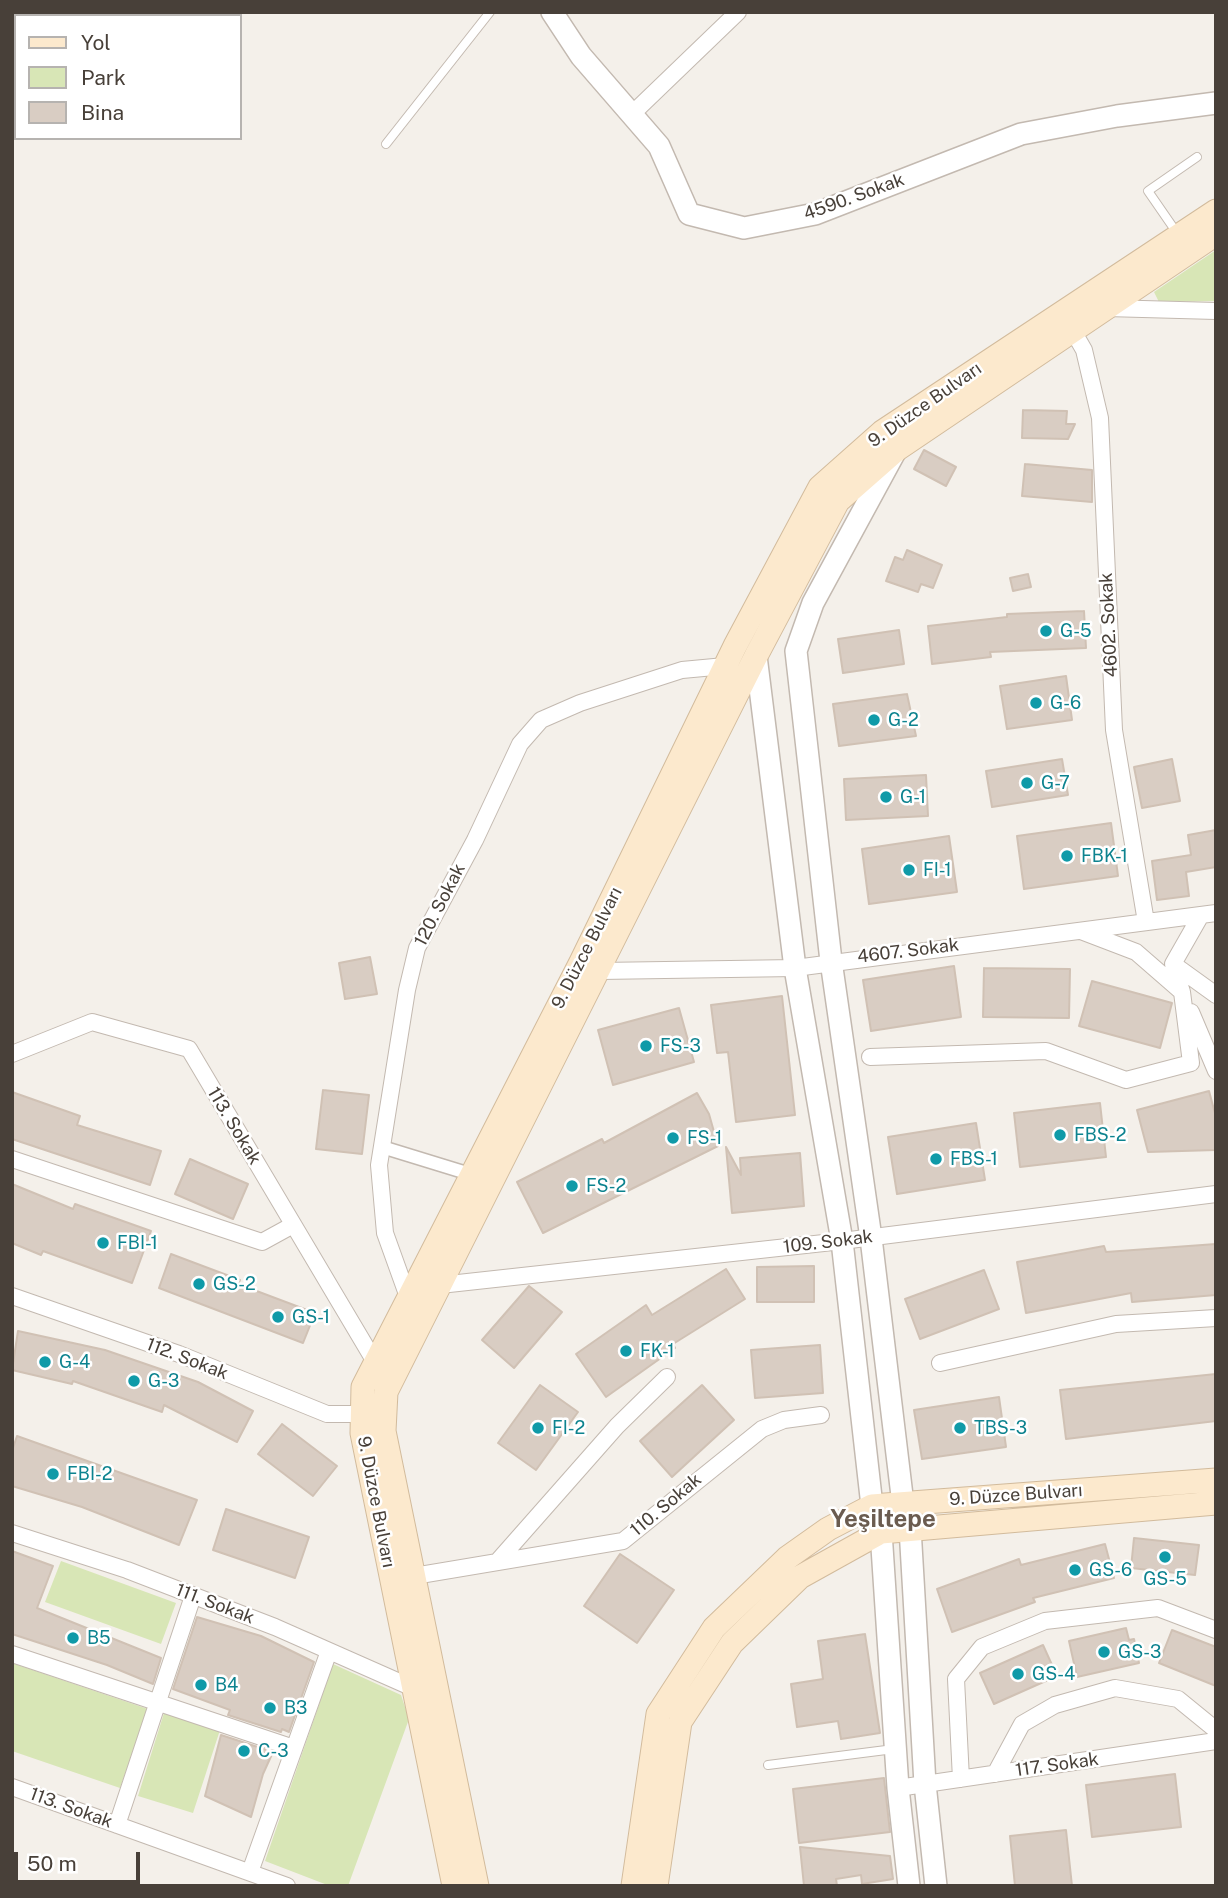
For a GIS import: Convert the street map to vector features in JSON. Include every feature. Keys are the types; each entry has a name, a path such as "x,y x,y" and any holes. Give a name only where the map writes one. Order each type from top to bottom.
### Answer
{"main road":[{"name":"9. Düzce Bulvarı","path":"454,1886 362,1433 363,1387 581,962 725,666 820,487 882,432 1216,211"},
{"name":"9. Düzce Bulvarı","path":"477,1886 384,1431 386,1392 600,971 756,656 838,501 896,450 1216,234"},
{"name":"9. Düzce Bulvarı","path":"633,1886 658,1714 714,1628 787,1558 828,1529 872,1506 1216,1479"},
{"name":"9. Düzce Bulvarı","path":"656,1886 680,1722 732,1643 800,1577 881,1532 1216,1503"}],"street":[{"name":"4590. Sokak","path":"552,12 581,56 659,146 689,214 744,228 815,214 1021,134 1216,103"},
{"path":"632,114 738,12"},
{"path":"1106,308 1216,311"},
{"name":"4602. Sokak","path":"1073,331 1084,350 1100,418 1114,730 1146,922"},
{"path":"896,450 813,603 796,651 831,961 871,1238 903,1504"},
{"path":"756,656 795,968 842,1241 872,1506"},
{"name":"120. Sokak","path":"408,1297 386,1233 379,1165 407,990 417,948 475,840 520,744 541,720 580,703 682,670 725,666"},
{"path":"1173,964 1208,914"},
{"name":"4607. Sokak","path":"600,971 795,968 831,961 1208,914"},
{"path":"870,1057 1046,1051 1126,1080 1191,1063 1182,992 1136,952 1079,930"},
{"path":"1173,964 1216,1071"},
{"path":"1173,964 1216,995"},
{"name":"113. Sokak","path":"12,1054 92,1022 189,1049 375,1362"},
{"path":"382,1147 470,1174"},
{"path":"12,1159 262,1242 293,1224"},
{"name":"109. Sokak","path":"440,1285 871,1238 1216,1194"},
{"name":"112. Sokak","path":"12,1296 179,1354 327,1415 362,1414"},
{"path":"940,1363 1116,1324 1216,1318"},
{"path":"497,1562 617,1426 667,1377"},
{"name":"110. Sokak","path":"414,1576 623,1541 762,1429 784,1420 821,1415"},
{"path":"910,1528 925,1784 936,1886"},
{"path":"881,1532 898,1788 909,1886"},
{"name":"111. Sokak","path":"12,1533 127,1570 329,1651 413,1688"},
{"path":"117,1825 193,1596"},
{"path":"961,1779 956,1679 982,1647 1045,1621 1158,1608 1216,1630"},
{"path":"250,1872 329,1651"},
{"path":"12,1654 294,1748"},
{"path":"995,1774 1022,1724 1055,1706 1115,1688 1178,1699 1216,1730"},
{"name":"117. Sokak","path":"898,1788 1216,1741"},
{"name":"113. Sokak","path":"12,1787 287,1886"}],"lane":[{"path":"386,144 490,12"},
{"path":"1179,236 1147,191 1197,157"},
{"path":"768,1765 895,1749"}],"green space":[{"path":"1216,250 1216,301 1159,302 1154,292"},
{"path":"61,1561 176,1603 161,1644 45,1602"},
{"path":"12,1663 148,1709 120,1788 12,1751"},
{"path":"333,1664 401,1695 409,1719 348,1886 330,1886 265,1861"},
{"path":"164,1713 220,1730 193,1813 138,1796"}],"building":[{"path":"1023,410 1067,411 1066,424 1075,424 1068,439 1022,438"},
{"path":"924,450 956,467 946,486 914,469"},
{"path":"1025,464 1092,470 1092,502 1022,496"},
{"path":"907,550 942,565 933,588 921,584 918,592 886,581 895,557 903,560"},
{"path":"1028,574 1031,587 1013,591 1010,578"},
{"path":"1084,611 1086,648 990,652 991,657 932,664 928,626 1007,617 1007,614"},
{"path":"899,630 904,664 843,673 838,639"},
{"name":"G-6","path":"1066,676 1072,720 1007,729 1000,686"},
{"name":"G-2","path":"907,694 916,736 839,746 833,704"},
{"name":"G-7","path":"1062,759 1068,795 992,807 986,771"},
{"path":"1172,759 1180,801 1142,808 1134,767"},
{"name":"G-1","path":"926,775 928,816 846,820 844,779"},
{"name":"FBK-1","path":"1111,823 1118,876 1024,889 1017,836"},
{"path":"1216,830 1216,867 1186,872 1189,896 1157,900 1152,861 1191,855 1188,835"},
{"name":"FI-1","path":"949,836 957,892 869,904 862,849"},
{"path":"370,957 377,994 345,999 339,963"},
{"path":"954,966 961,1017 871,1031 863,980"},
{"path":"984,968 1070,969 1069,1018 983,1017"},
{"path":"1092,981 1172,1003 1160,1048 1079,1026"},
{"path":"782,996 795,1115 736,1122 728,1052 717,1053 711,1005"},
{"name":"FS-3","path":"679,1008 694,1062 613,1085 598,1030"},
{"path":"323,1090 369,1095 362,1154 316,1149"},
{"path":"1209,1091 1216,1117 1216,1150 1148,1152 1137,1110"},
{"path":"12,1092 80,1116 77,1125 161,1151 150,1185 12,1139"},
{"path":"697,1093 709,1114 718,1146 543,1233 517,1182 602,1139 604,1143"},
{"name":"FBS-2","path":"1100,1103 1106,1157 1020,1167 1014,1113"},
{"name":"FBS-1","path":"976,1123 985,1180 897,1194 888,1137"},
{"path":"726,1147 741,1175 740,1158 800,1153 804,1206 732,1213"},
{"path":"190,1159 248,1184 233,1219 175,1194"},
{"path":"12,1184 73,1209 75,1204 151,1231 132,1283 43,1251 41,1255 12,1243"},
{"path":"1216,1244 1216,1295 1132,1302 1131,1293 1026,1313 1017,1262 1104,1246 1106,1252"},
{"path":"171,1254 240,1280 238,1284 315,1313 303,1343 159,1288"},
{"path":"814,1266 814,1302 757,1302 757,1267"},
{"path":"726,1269 745,1299 673,1344 675,1348 606,1397 576,1354 646,1305 652,1315"},
{"path":"984,1270 999,1309 920,1339 905,1299"},
{"path":"529,1286 562,1312 514,1368 482,1340"},
{"path":"18,1331 105,1350 198,1382 253,1411 237,1442 164,1405 162,1412 73,1381 72,1384 12,1370"},
{"path":"820,1345 823,1393 755,1398 751,1350"},
{"path":"1216,1374 1216,1421 1066,1439 1060,1390"},
{"name":"FI-2","path":"540,1385 578,1412 536,1470 498,1443"},
{"path":"702,1385 734,1420 672,1477 640,1441"},
{"name":"TBS-3","path":"999,1397 1006,1447 922,1459 914,1410"},
{"path":"282,1424 337,1466 313,1496 258,1454"},
{"path":"17,1436 197,1500 179,1545 82,1507 12,1486 12,1451"},
{"path":"226,1509 309,1537 295,1578 213,1550"},
{"name":"GS-5","path":"1134,1538 1199,1545 1195,1575 1131,1568"},
{"path":"1105,1544 1114,1578 1033,1598 1035,1602 952,1632 937,1589 1019,1559 1021,1565"},
{"path":"12,1551 53,1566 37,1608 161,1658 153,1684 107,1665 12,1634"},
{"path":"620,1554 674,1590 637,1643 584,1606"},
{"path":"197,1617 261,1636 314,1662 289,1732 282,1729 281,1732 228,1715 230,1710 173,1689"},
{"name":"GS-3","path":"1126,1628 1129,1640 1134,1639 1139,1663 1077,1677 1069,1641"},
{"path":"1172,1630 1216,1647 1216,1686 1159,1663"},
{"path":"865,1634 880,1733 841,1739 838,1721 797,1727 791,1684 823,1679 818,1641"},
{"name":"GS-4","path":"1043,1645 1057,1676 994,1704 980,1673"},
{"path":"221,1735 273,1752 263,1774 251,1817 205,1796"},
{"path":"1175,1774 1181,1827 1092,1837 1086,1785"},
{"path":"884,1778 890,1832 799,1843 793,1789"},
{"path":"1066,1830 1072,1886 1015,1886 1010,1836"},
{"path":"800,1847 890,1856 893,1879 862,1884 861,1875 836,1879 837,1886 804,1886"}],"place":[{"name":"G-5","path":"1046,631"},
{"name":"G-6","path":"1036,703"},
{"name":"G-2","path":"874,720"},
{"name":"G-7","path":"1027,783"},
{"name":"G-1","path":"886,797"},
{"name":"FBK-1","path":"1067,856"},
{"name":"FI-1","path":"909,870"},
{"name":"FS-3","path":"646,1046"},
{"name":"FBS-2","path":"1060,1135"},
{"name":"FS-1","path":"673,1138"},
{"name":"FBS-1","path":"936,1159"},
{"name":"FS-2","path":"572,1186"},
{"name":"FBI-1","path":"103,1243"},
{"name":"GS-2","path":"199,1284"},
{"name":"GS-1","path":"278,1317"},
{"name":"FK-1","path":"626,1351"},
{"name":"G-4","path":"45,1362"},
{"name":"G-3","path":"134,1381"},
{"name":"FI-2","path":"538,1428"},
{"name":"TBS-3","path":"960,1428"},
{"name":"FBI-2","path":"53,1474"},
{"name":"GS-5","path":"1165,1557"},
{"name":"GS-6","path":"1075,1570"},
{"name":"B5","path":"73,1638"},
{"name":"GS-3","path":"1104,1652"},
{"name":"GS-4","path":"1018,1674"},
{"name":"B4","path":"201,1685"},
{"name":"B3","path":"270,1708"},
{"name":"C-3","path":"244,1751"}],"district":[{"name":"Yeşiltepe","path":"883,1520"}]}
